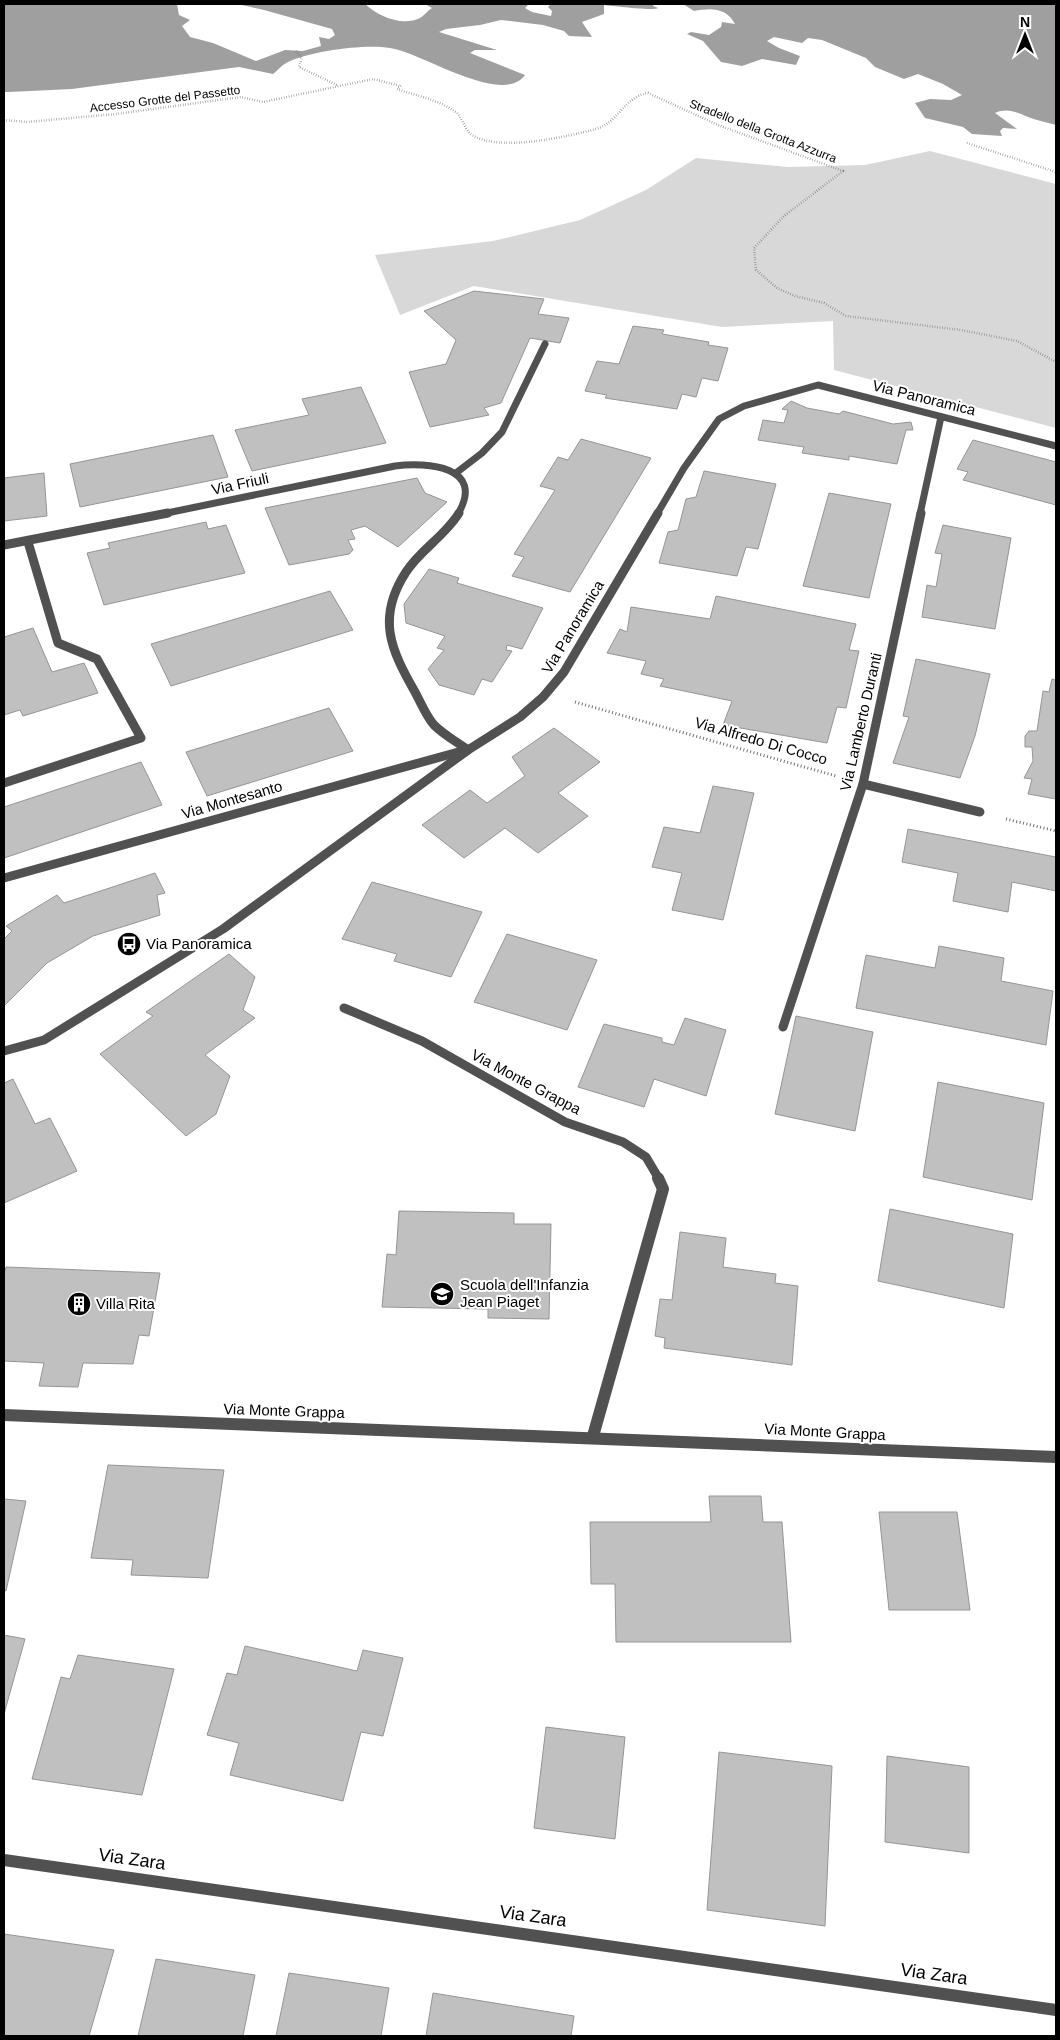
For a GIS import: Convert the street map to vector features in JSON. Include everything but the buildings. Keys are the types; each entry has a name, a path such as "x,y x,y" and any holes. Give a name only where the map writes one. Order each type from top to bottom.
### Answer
{"street":[{"path":"468,750 434,725 401,668 389,642 388,622 392,598 406,571 453,522 464,504 465,487 456,473 482,453 502,432 545,344"},
{"name":"Via Panoramica","path":"4,1051 44,1040 223,929 468,750 509,727 548,694 564,672 684,468 719,419 744,406 818,385 1056,446"},
{"name":"Via Lamberto Duranti","path":"783,1027 863,784 941,417"},
{"name":"Via Friuli","path":"4,546 395,466 419,463 442,466 456,473"},
{"path":"4,783 141,738 97,659 58,643 28,542"},
{"name":"Via Montesanto","path":"4,878 468,750"},
{"path":"863,784 980,812"},
{"name":"Via Monte Grappa","path":"344,1008 422,1041 565,1122 623,1142 646,1157 655,1171 663,1189 593,1436"},
{"name":"Via Monte Grappa","path":"4,1415 306,1428 593,1436 1056,1457"},
{"name":"Via Zara","path":"4,1860 1056,2010"}],"path":[{"path":"296,50 302,58 299,67 338,86"},
{"name":"Stradello della Grotta Azzurra","path":"356,82 373,79 401,86 397,89 444,104 459,116 470,134 485,141 562,138 600,128 618,115 631,100 640,94 648,93 675,107 718,125 843,171 796,205 766,231 754,248 756,270 777,288 795,296 824,303 846,316 962,330 1016,341 1056,362"},
{"name":"Accesso Grotte del Passetto","path":"4,120 27,122 106,115 241,97 264,102 356,82"},
{"path":"967,143 1056,172"},
{"name":"Via Alfredo Di Cocco","path":"548,694 863,784"},
{"path":"980,812 1056,831"}],"shaded area":[{"path":"4,4 177,4 179,15 190,20 182,26 190,37 213,43 256,61 285,50 303,51 321,46 319,37 329,39 335,35 332,29 264,10 242,5 220,4 365,4 377,13 398,21 420,18 432,8 425,4 529,4 525,8 532,12 551,16 552,11 548,7 551,4 654,4 653,6 658,8 641,9 604,5 604,14 582,22 592,37 569,36 564,31 543,25 501,20 480,25 446,29 439,32 497,50 475,50 470,53 525,75 514,83 499,85 480,82 390,48 366,47 324,52 298,58 286,63 273,74 239,67 72,89 4,92"},
{"path":"683,4 1056,4 1056,125 1016,112 1001,111 995,113 1017,129 1003,128 1000,131 1002,136 972,134 963,127 925,118 915,103 930,99 951,100 962,95 943,84 918,74 904,79 875,67 866,58 822,40 808,38 802,43 774,37 767,41 800,56 796,65 762,59 742,66 721,62 703,41 687,34 691,32 709,35 721,27 722,22 735,24 727,14 717,10 694,11"},
{"path":"930,151 1056,184 1056,428 834,370 833,321 722,327 474,286 400,315 375,255 493,241 580,220 646,190 696,158 788,167 865,165"}],"place":[{"name":"Via Panoramica","path":"129,944"},
{"name":"Scuola dell'Infanzia Jean Piaget","path":"442,1294"},
{"name":"Villa Rita","path":"79,1304"}]}
